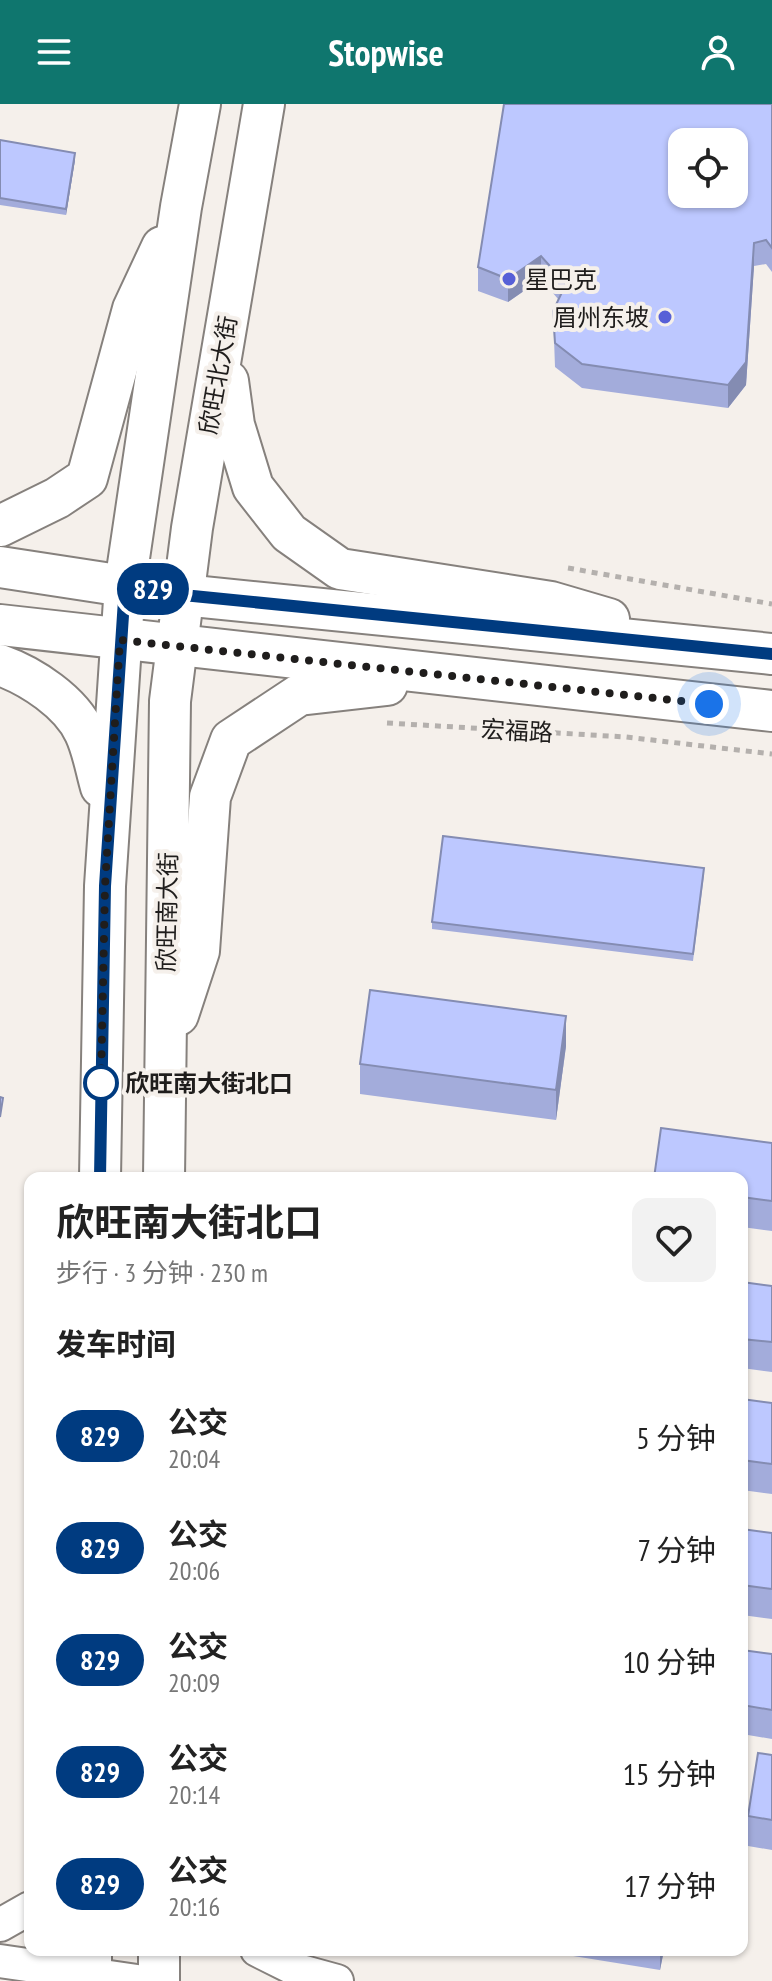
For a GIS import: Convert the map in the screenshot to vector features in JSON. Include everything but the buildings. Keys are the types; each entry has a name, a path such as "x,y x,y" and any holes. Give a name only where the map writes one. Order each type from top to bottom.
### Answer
{"main road":[{"path":"100,1172 105,886 125,585 181,207 200,104"},
{"name":"欣旺北大街","path":"176,646 264,104"},
{"path":"0,526 57,498 87,478 133,309 181,207"},
{"path":"223,345 234,425 253,487 289,533 340,569 551,602 709,648"},
{"path":"0,567 183,595 772,654"},
{"name":"宏福路","path":"0,625 772,711"},
{"name":"欣旺南大街","path":"164,1172 170,701 176,646"},
{"path":"0,665 20,672 51,693 85,732 101,789 105,886"},
{"path":"165,1058 199,951 210,797 231,740 299,695 377,685 486,680"},
{"path":"159,1956 159,1981"}],"street":[{"path":"0,1925 24,1911"},
{"path":"269,1956 297,1970 337,1981"},
{"path":"0,1961 91,1968 137,1981"}],"path":[{"name":"宏福路","path":"377,722 626,737 772,754"}],"bus line":[{"name":"829","path":"100,1172 105,886 125,585 183,595 772,654"}],"place":[{"name":"星巴克","path":"509,279"},
{"name":"眉州东坡","path":"665,317"},
{"name":"欣旺南大街北口","path":"101,1083"}],"route":[{"path":"101,1083 105,886 120,640 709,704"}]}
